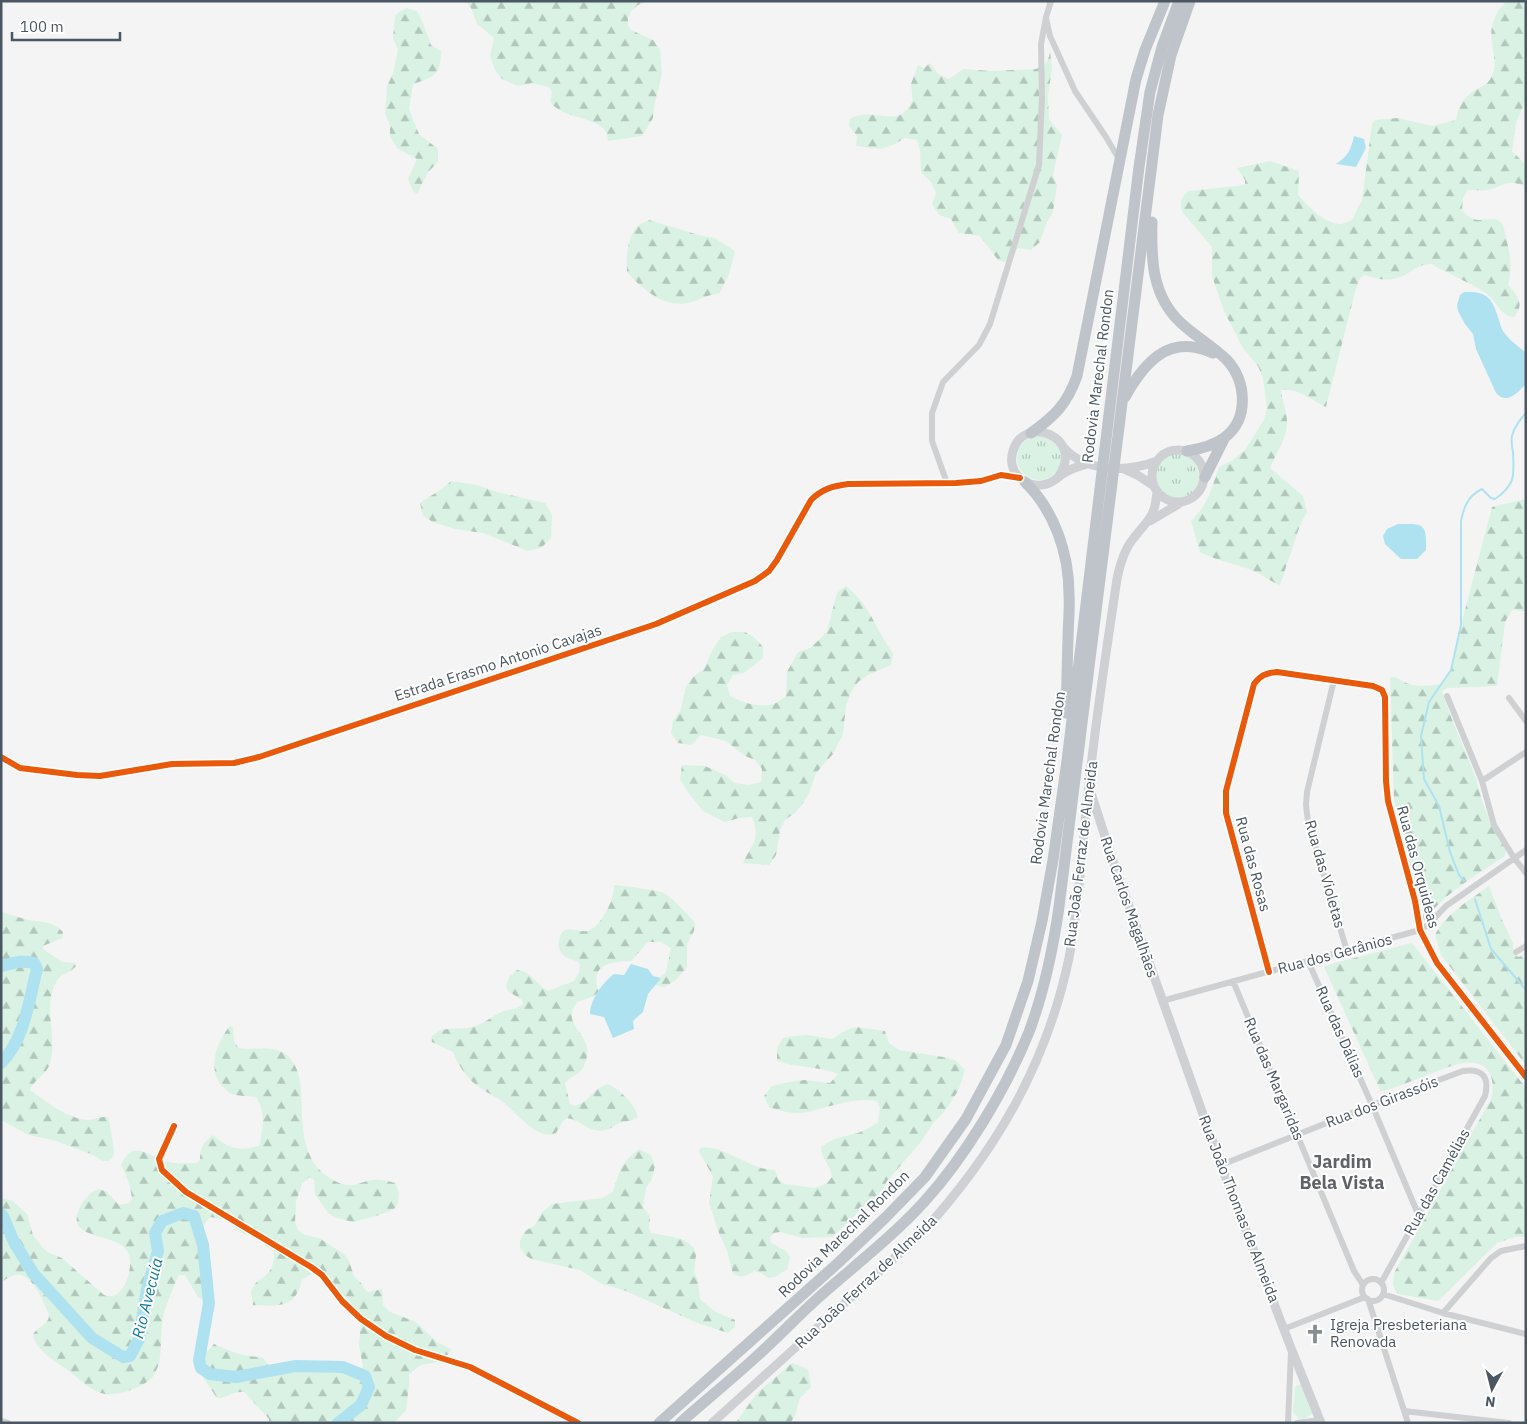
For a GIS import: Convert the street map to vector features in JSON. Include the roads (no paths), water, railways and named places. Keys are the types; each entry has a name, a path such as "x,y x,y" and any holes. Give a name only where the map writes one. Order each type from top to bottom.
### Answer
{"highway":[{"path":"1031,433 1047,422 1065,404 1077,376 1086,341 1120,161 1119,137 1140,66 1165,1"},
{"name":"Rodovia Marechal Rondon","path":"659,1423 802,1295 886,1217 925,1177 966,1119 1006,1045 1028,981 1052,869 1067,761 1139,167 1150,92 1162,47 1179,1"},
{"name":"Rodovia Marechal Rondon","path":"680,1423 756,1357 818,1298 878,1248 924,1202 967,1148 1004,1085 1029,1032 1045,978 1055,934 1114,476 1120,465 1122,403 1158,115 1171,55 1190,1"},
{"path":"1154,159 1152,253 1154,274 1159,293 1170,312 1182,324 1224,357 1233,367 1238,375 1242,393 1240,414 1236,424 1225,438 1205,477"},
{"path":"1122,403 1136,378 1156,358 1168,350 1177,347 1198,347 1224,357"},
{"path":"1187,451 1207,446 1225,438"},
{"path":"1022,480 1045,506 1051,518 1063,553 1068,581 1069,606 1064,732 1067,761"}],"main road":[{"path":"1087,464 1074,458 1063,448 1059,441 1046,433 1031,433 1019,440 1013,451 1012,464 1022,480 1032,485 1046,484 1072,468 1087,464 1120,465 1140,467 1157,461 1167,452 1174,450 1187,451 1194,455 1204,469 1205,477 1203,485 1192,498 1184,501 1169,500 1139,476 1120,465"},
{"path":"1059,476 1065,463 1063,448"},
{"path":"1156,489 1152,473 1157,461"},
{"name":"Rua João Ferraz de Almeida","path":"712,1423 920,1235 948,1204 996,1138 1032,1072 1048,1033 1069,958 1077,903 1089,785 1120,565 1125,551 1133,538 1148,522 1155,508 1156,489"},
{"name":"Rua João Ferraz de Almeida","path":"1148,522 1184,501"},
{"name":"Rua Carlos Magalhães","path":"1089,785 1097,814 1162,1001"},
{"name":"Rua João Thomas de Almeida","path":"1162,1001 1221,1165 1291,1348"},
{"path":"1291,1348 1321,1421"}],"street":[{"path":"947,483 932,441 932,413 943,382 979,344 990,324 1039,165 1042,98 1041,44 1051,1"},
{"path":"1046,17 1050,36 1075,91 1120,161"},
{"path":"1106,137 1119,137"},
{"path":"1001,475 1012,464"},
{"path":"1001,475 1022,480"},
{"name":"Estrada Erasmo Antonio Cavajas","path":"1,757 20,768 100,776 172,764 234,763 259,757 656,624 755,581 769,570 777,560 811,500 819,492 834,486 848,484 956,483 981,481 1001,475"},
{"name":"Rua das Rosas","path":"1268,972 1226,813 1226,791 1254,684 1260,676 1277,672 1334,680"},
{"name":"Rua das Orquideas","path":"1334,680 1374,686 1382,690 1385,697 1388,801 1415,901 1420,930 1437,963 1525,1073"},
{"name":"Rua das Violetas","path":"1334,680 1307,792 1306,805 1308,822 1346,950"},
{"path":"1447,696 1482,781 1494,824 1514,858 1526,872"},
{"path":"1509,698 1526,721"},
{"path":"1482,781 1526,752"},
{"path":"1420,930 1428,925 1446,906 1526,850"},
{"name":"Rua dos Gerânios","path":"1162,1001 1420,930"},
{"path":"1516,952 1526,946"},
{"name":"Rua das Dálias","path":"1308,961 1418,1214"},
{"name":"Rua das Margaridas","path":"1233,981 1354,1271 1363,1285"},
{"name":"Rua dos Girassóis","path":"1221,1165 1463,1071 1474,1070 1482,1074 1486,1079"},
{"name":"Rua das Camélias","path":"1381,1283 1485,1096 1487,1088 1486,1079"},
{"path":"174,1126 159,1159 162,1170 186,1192 311,1267 322,1275 342,1301 360,1319 386,1336 415,1350 470,1368 578,1423"},
{"path":"1443,1314 1491,1258 1501,1251 1526,1246"},
{"path":"1284,1329 1366,1298 1378,1300 1383,1294 1384,1288 1381,1283 1372,1279 1363,1285 1362,1291 1366,1298 1408,1423"},
{"path":"1383,1294 1443,1314 1526,1334"},
{"name":"Rua João Thomas de Almeida","path":"1288,1423 1291,1348"},
{"path":"1404,1411 1509,1423"},
{"path":"1,1421 8,1423"},
{"path":"1297,1423 1321,1421"}],"water":[{"path":"1354,136 1364,139 1366,148 1356,167 1336,164 1348,153"},
{"path":"1464,292 1479,293 1488,297 1494,306 1503,331 1510,340 1526,353 1526,384 1508,398 1504,398 1496,393 1476,349 1473,334 1458,311 1457,305 1460,295"},
{"path":"1398,524 1413,524 1422,526 1424,529 1426,534 1426,550 1417,559 1401,559 1385,544 1383,536 1387,529"},
{"path":"631,964 648,969 653,976 661,978 648,994 643,1012 633,1021 634,1029 613,1038 604,1017 590,1014 592,1003 598,992 614,974 624,975"}],"waterway":[{"path":"1464,881 1459,875 1450,852 1439,806 1424,779 1421,736 1429,702 1451,670 1461,625 1461,521 1464,511 1470,498 1482,489 1491,498 1495,499 1507,489 1512,479 1514,467 1512,436 1519,421 1526,413"},
{"path":"1475,899 1491,949 1526,990"},
{"name":"Rio Avecuía","path":"1,966 25,962 34,963 37,969 21,1031 16,1043 1,1063"},
{"name":"Rio Avecuía","path":"1,1214 14,1242 33,1273 92,1338 123,1357 130,1356 139,1339 147,1289 158,1251 155,1233 162,1221 183,1213 194,1216 203,1245 209,1303 199,1360 201,1368 210,1374 236,1377 296,1366 343,1367 365,1376 369,1387 361,1405 338,1423"}],"place":[{"name":"Igreja Presbeteriana Renovada","path":"1315,1334"}],"district":[{"name":"Jardim Bela Vista","path":"1342,1172"}]}
